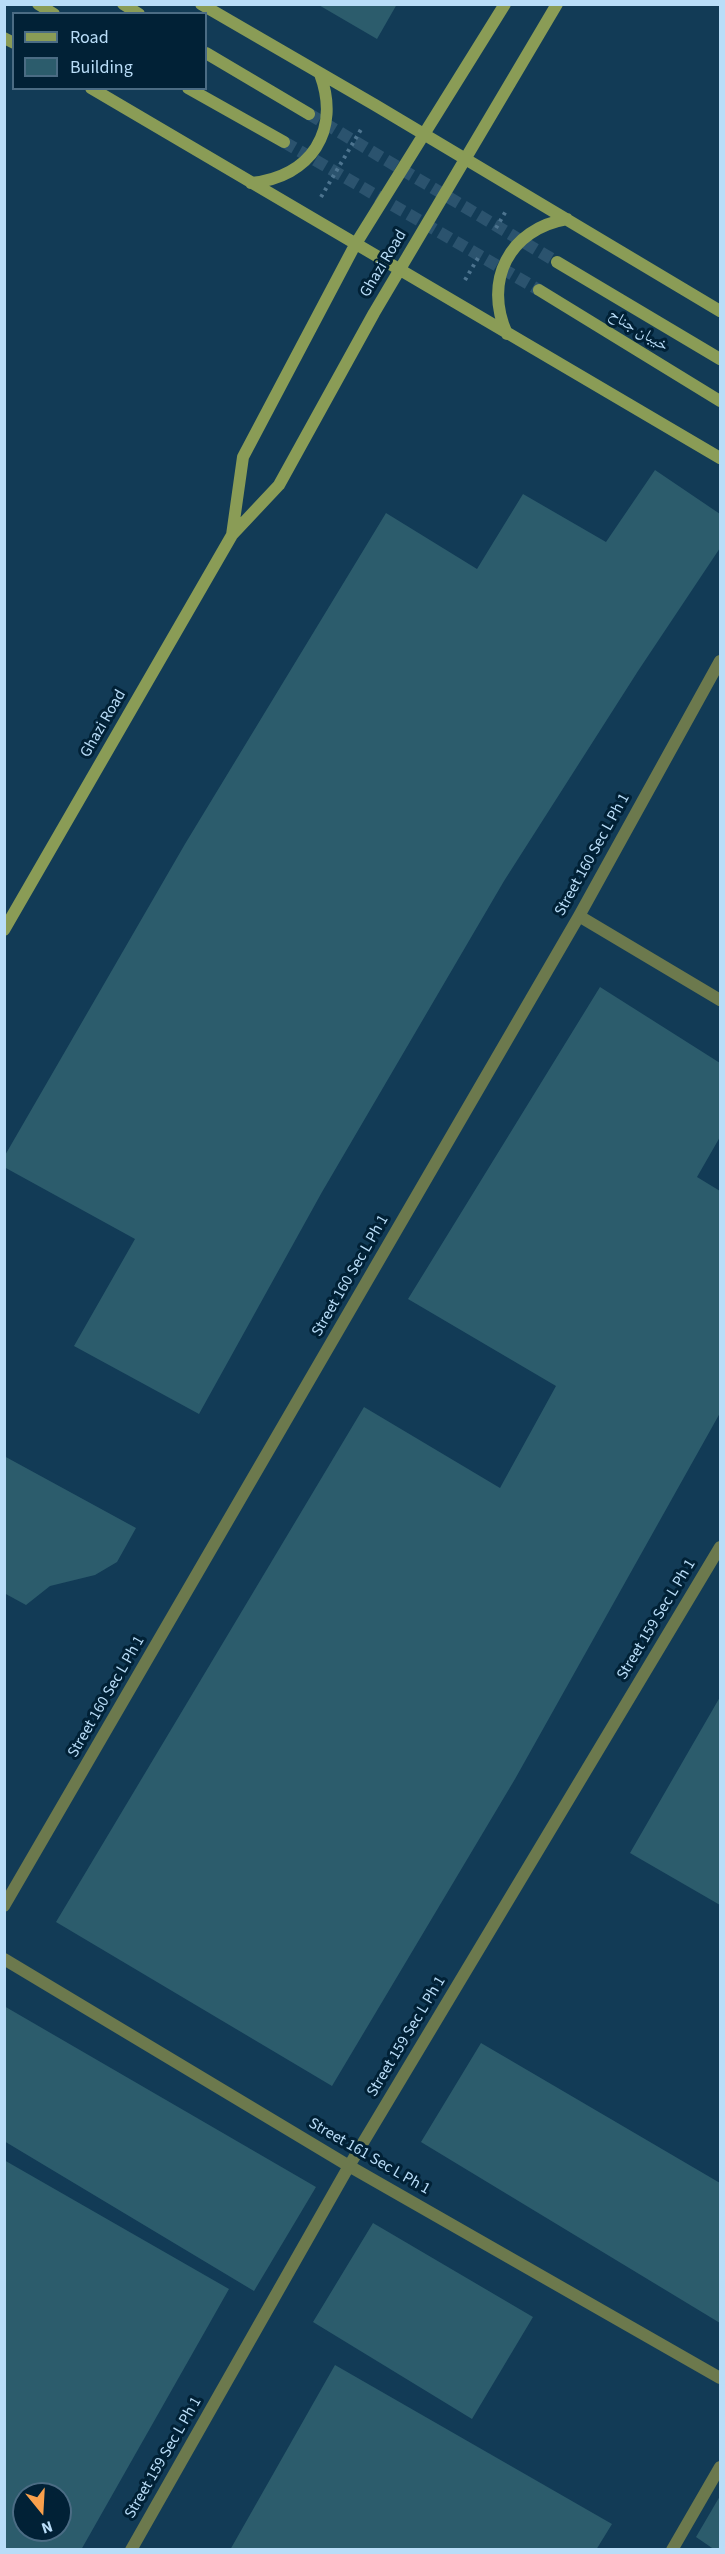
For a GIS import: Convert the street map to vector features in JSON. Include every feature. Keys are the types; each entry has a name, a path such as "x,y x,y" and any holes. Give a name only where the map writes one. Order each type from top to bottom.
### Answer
{"main road":[{"path":"38,4 51,12"},
{"path":"123,4 136,12"},
{"path":"201,4 424,133 720,311"},
{"name":"Ghazi Road","path":"232,535 243,457 356,245 505,4"},
{"name":"Ghazi Road","path":"4,930 232,535 279,485 399,271 557,4"},
{"path":"207,54 309,114"},
{"path":"251,183 270,181 288,174 317,148 325,130 328,111 327,92 320,74"},
{"path":"94,90 720,458"},
{"path":"192,90 284,142"},
{"path":"507,334 498,308 499,280 503,267 514,249 528,234 553,221 567,219"},
{"name":"خیبان جناح","path":"557,262 720,359"},
{"name":"خیبان جناح","path":"539,290 720,401"}],"street":[{"name":"Street 160 Sec L Ph 1","path":"4,1905 579,916 720,661"},
{"path":"579,916 720,1000"},
{"name":"Street 159 Sec L Ph 1","path":"132,2550 350,2166 720,1547"},
{"name":"Street 161 Sec L Ph 1","path":"4,1959 350,2166 720,2378"},
{"path":"672,2550 720,2467"}],"path":[{"path":"309,218 375,105"}],"building":[{"path":"317,4 397,4 377,39"},
{"path":"655,470 720,514 720,548 638,671 504,881 322,1192 199,1414 74,1346 135,1239 4,1167 4,1157 185,844 386,513 477,569 523,494 606,542"},
{"path":"600,987 720,1063 720,1137 697,1177 720,1191 720,1413 515,1779 332,2086 56,1922 364,1407 500,1488 556,1386 408,1299"},
{"path":"4,1456 136,1528 117,1562 95,1575 50,1586 26,1605 4,1593"},
{"path":"720,1697 720,1905 630,1853"},
{"path":"4,2006 316,2187 254,2291 4,2141"},
{"path":"481,2043 720,2183 720,2323 421,2142"},
{"path":"4,2160 229,2289 81,2550 4,2550"},
{"path":"373,2223 533,2317 472,2419 313,2322"},
{"path":"335,2365 612,2524 596,2550 230,2550"},
{"path":"720,2496 720,2550 715,2550 696,2537"}],"tunnel":[{"path":"309,114 557,262"},
{"path":"284,142 539,290"}]}
